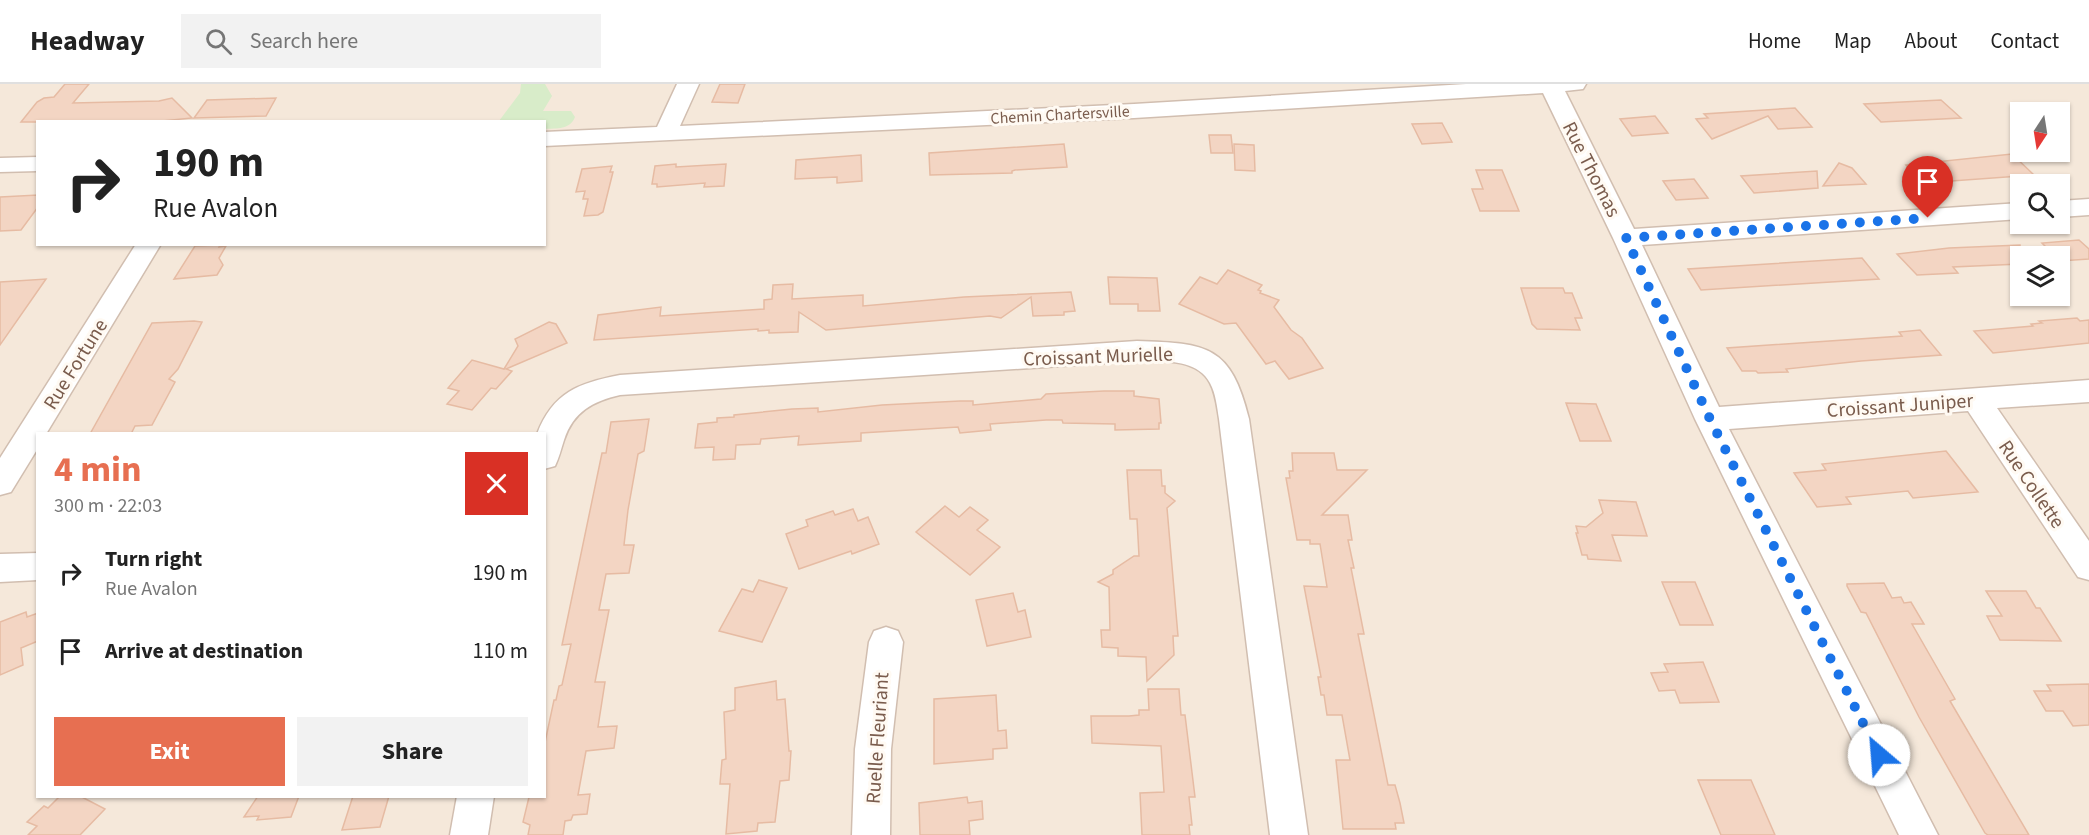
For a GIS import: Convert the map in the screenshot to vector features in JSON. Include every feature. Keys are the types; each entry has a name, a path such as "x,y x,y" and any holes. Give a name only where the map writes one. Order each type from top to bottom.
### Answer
{"street":[{"path":"666,132 688,84"},
{"path":"1185,84 1191,108"},
{"name":"Chemin Chartersville","path":"546,139 1191,108 1558,84"},
{"name":"Rue Thomas","path":"1558,84 1710,419 1919,835"},
{"path":"0,165 36,164"},
{"path":"2070,208 2089,207"},
{"path":"1626,238 2010,213"},
{"name":"Rue Fortune","path":"0,483 148,246"},
{"name":"Croissant Murielle","path":"546,451 552,429 566,408 585,394 620,385 1137,351 1179,352 1207,361 1224,381 1234,419 1289,835"},
{"name":"Croissant Juniper","path":"1710,419 2089,391"},
{"name":"Rue Collette","path":"1976,400 2089,567"},
{"path":"0,568 36,566"},
{"name":"Ruelle Fleuriant","path":"871,835 873,749 886,642"},
{"path":"469,835 476,798"}],"shaded area":[{"path":"0,84 2089,84 2089,835 0,835"}],"green space":[{"path":"521,84 545,84 552,96 543,111 571,111 575,117 563,128 546,129 546,120 500,120 520,93"}],"building":[{"path":"65,84 89,84 73,103 159,101 172,98 192,118 21,122 37,102 44,98 54,97"},
{"path":"720,84 745,84 738,103 712,102"},
{"path":"276,98 266,116 194,118 207,100"},
{"path":"1941,100 1961,118 1881,122 1864,104"},
{"path":"1795,108 1812,127 1778,129 1768,116 1712,139 1696,119 1708,118 1704,114"},
{"path":"1655,116 1668,133 1632,136 1620,119"},
{"path":"1442,123 1452,142 1422,144 1412,124"},
{"path":"1209,135 1231,135 1233,153 1211,153"},
{"path":"1064,144 1067,167 1015,170 1012,173 930,175 929,153"},
{"path":"1234,144 1254,145 1255,171 1235,170"},
{"path":"2010,154 2010,162 2020,162 2033,174 2010,174 2010,177 1924,183 1906,165"},
{"path":"861,155 862,181 837,183 837,177 795,179 796,160"},
{"path":"1839,163 1852,168 1866,184 1823,186"},
{"path":"676,164 676,167 726,164 724,186 704,187 705,183 657,187 657,184 652,184 655,166"},
{"path":"612,166 610,172 613,172 603,212 598,215 584,216 588,199 583,199 585,191 576,192 582,169"},
{"path":"1476,170 1502,170 1519,211 1480,211 1472,189 1483,189"},
{"path":"1817,171 1818,188 1754,193 1741,176"},
{"path":"1694,179 1708,198 1676,200 1663,181"},
{"path":"36,195 36,210 21,230 0,231 0,197"},
{"path":"2079,240 2089,249 2089,259 2070,260 2070,246 2045,246 2042,243"},
{"path":"2020,245 2010,246 2010,264 1953,267 1958,273 1917,275 1897,254 1949,248"},
{"path":"195,246 226,246 219,258 223,265 217,275 174,279"},
{"path":"1862,258 1879,279 1701,290 1688,269"},
{"path":"1228,270 1262,285 1258,290 1261,291 1260,293 1279,300 1274,307 1291,330 1302,338 1323,368 1289,379 1275,361 1266,364 1236,323 1224,324 1179,304 1200,277 1217,284"},
{"path":"1108,277 1157,278 1160,311 1138,311 1138,304 1110,304"},
{"path":"46,279 0,345 0,282"},
{"path":"793,284 792,299 863,295 863,306 964,297 1071,292 1075,311 1064,312 1064,315 1033,316 1031,297 1001,318 990,316 826,330 799,312 798,332 769,333 769,330 758,331 758,329 594,340 598,315 661,307 660,316 764,309 764,300 772,299 773,285"},
{"path":"1521,288 1563,288 1565,293 1572,293 1582,318 1575,318 1580,330 1537,329 1532,324"},
{"path":"2077,318 2080,321 2089,320 2089,343 1993,353 1974,331 2033,326 2031,324 2042,323 2039,321"},
{"path":"202,322 178,369 169,379 175,382 152,425 135,426 132,432 91,432 152,323"},
{"path":"549,322 556,324 567,343 506,369 512,371 496,389 491,388 472,410 447,404 459,391 448,388 472,360 504,369 518,346 515,339"},
{"path":"1920,330 1941,355 1786,369 1788,372 1758,373 1742,371 1727,348 1902,336 1899,332"},
{"path":"1134,391 1134,396 1159,399 1161,423 1159,423 1159,429 1115,430 1115,424 1063,423 1062,420 1046,420 990,424 991,430 960,433 958,427 861,433 861,441 798,445 799,436 761,439 760,444 736,445 735,459 713,460 714,447 695,448 698,424 717,422 717,418 734,417 734,415 792,409 818,408 818,412 882,405 960,401 973,401 973,405 1041,399 1046,394"},
{"path":"1566,403 1596,404 1611,441 1580,441"},
{"path":"649,419 644,451 638,454 628,510 624,545 634,545 629,573 606,574 599,610 609,610 595,682 605,682 598,727 617,726 614,748 586,751 578,795 590,794 587,814 573,815 571,820 565,821 563,835 528,835 530,825 523,822 529,798 546,798 546,738 554,700 556,700 559,686 562,685 571,644 562,645 602,453 606,453 611,422"},
{"path":"1946,451 1978,492 1913,498 1908,491 1846,497 1851,504 1817,507 1794,473 1826,470 1822,464"},
{"path":"1292,453 1334,453 1337,470 1367,470 1322,515 1348,515 1352,540 1348,540 1354,568 1351,568 1364,634 1358,634 1388,785 1395,785 1404,823 1395,823 1396,829 1343,829 1336,760 1350,760 1342,715 1327,715 1324,695 1321,695 1318,677 1321,677 1304,586 1327,587 1320,544 1310,544 1310,540 1297,540 1286,478 1290,478 1289,471 1293,471"},
{"path":"1127,470 1161,470 1165,493 1175,501 1167,508 1178,636 1173,636 1174,655 1147,681 1146,657 1118,656 1118,648 1102,647 1101,630 1110,630 1109,587 1098,582 1113,574 1113,570 1134,556 1139,556 1137,519 1130,519"},
{"path":"1599,500 1636,502 1647,536 1612,535 1621,561 1588,559 1587,555 1582,555 1576,526 1586,527 1603,513"},
{"path":"945,506 959,517 970,507 988,520 977,530 1000,547 970,575 916,532"},
{"path":"853,509 858,521 868,517 879,544 799,569 786,534 808,526 806,520 833,511 835,515"},
{"path":"759,580 787,588 762,642 719,631 742,589 753,592"},
{"path":"1662,582 1695,582 1713,625 1680,625"},
{"path":"1884,583 1892,598 1901,597 1904,603 1911,602 1924,624 1912,624 1955,699 1950,701 2029,835 1988,835 1985,833 1919,717 1866,613 1861,612 1847,586 1847,584"},
{"path":"1986,591 2026,591 2061,641 2000,640 1987,616 2002,616"},
{"path":"1013,593 1018,612 1025,610 1031,637 987,646 976,600"},
{"path":"26,612 27,617 36,614 36,642 21,648 23,665 0,675 0,622"},
{"path":"1703,662 1719,702 1680,703 1675,690 1659,691 1651,673 1668,672 1664,664"},
{"path":"776,681 777,700 785,699 789,751 791,751 789,780 780,781 775,822 758,823 757,831 726,834 730,784 720,784 722,760 726,759 724,712 735,710 735,688"},
{"path":"2089,684 2089,725 2073,726 2063,711 2046,711 2034,691 2051,691 2047,685"},
{"path":"1148,689 1179,689 1181,715 1185,715 1195,797 1189,797 1192,825 1189,825 1190,835 1142,835 1140,793 1164,792 1161,746 1092,743 1091,716 1139,715 1139,710 1149,710"},
{"path":"996,695 998,731 1006,730 1007,748 993,749 993,759 934,764 934,699"},
{"path":"1698,780 1751,780 1775,835 1721,835"},
{"path":"967,797 968,803 982,801 983,819 969,821 970,835 920,835 919,803"},
{"path":"58,798 84,798 105,809 80,835 28,835 37,826 27,822 44,806 48,808"},
{"path":"257,798 298,798 291,817 257,820 259,816 244,817"},
{"path":"352,798 388,798 380,827 342,830"}],"route":[{"path":"1879,755 1710,419 1626,238 1928,218"}]}
